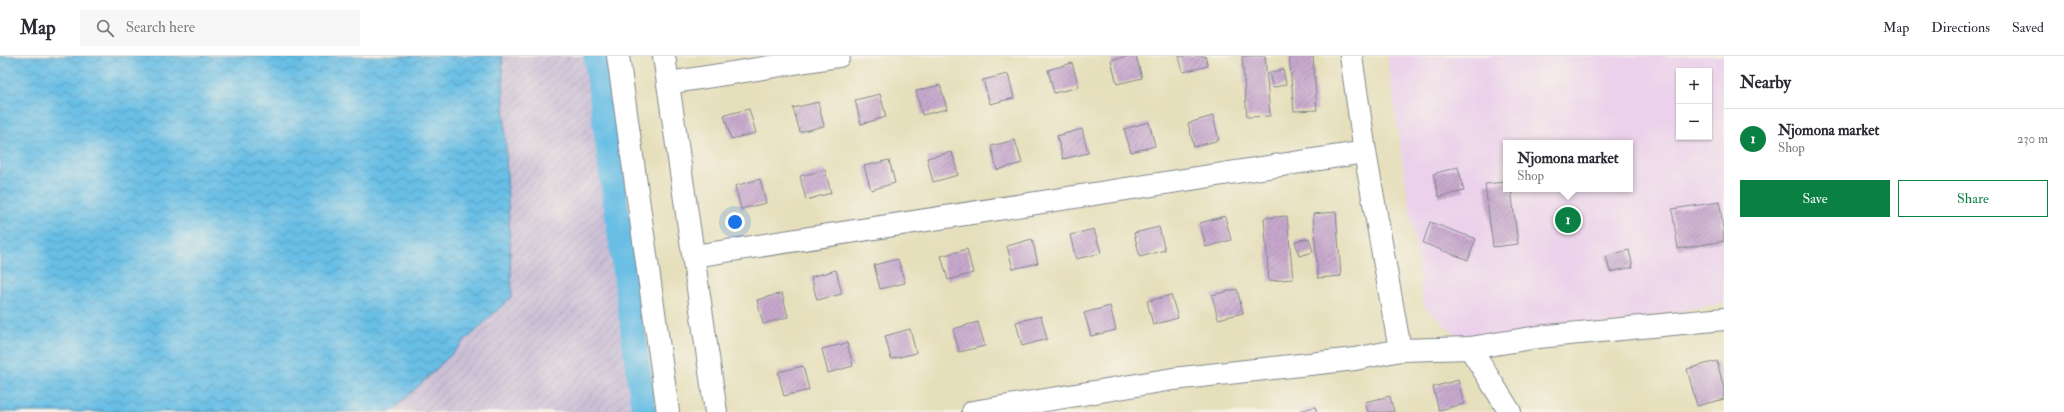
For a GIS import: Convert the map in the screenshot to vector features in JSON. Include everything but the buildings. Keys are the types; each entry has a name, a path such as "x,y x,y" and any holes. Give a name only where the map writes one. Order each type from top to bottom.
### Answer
{"lane":[{"path":"618,56 668,412"},
{"path":"664,56 716,412"},
{"path":"668,83 839,56"},
{"path":"1352,56 1364,152 1400,350"},
{"path":"694,256 1364,152"},
{"path":"973,412 1173,379 1355,359 1400,350 1470,348 1538,337 1724,319"},
{"path":"1470,348 1510,412"}],"shaded area":[{"path":"0,56 593,56 646,412 0,412"},
{"path":"1387,56 1724,56 1724,303 1470,348 1424,306"}],"water":[{"path":"0,56 502,56 512,296 391,412 0,412"}],"waterway":[{"path":"596,56 644,412"}],"place":[{"name":"Njomona market","path":"1568,220"}]}
